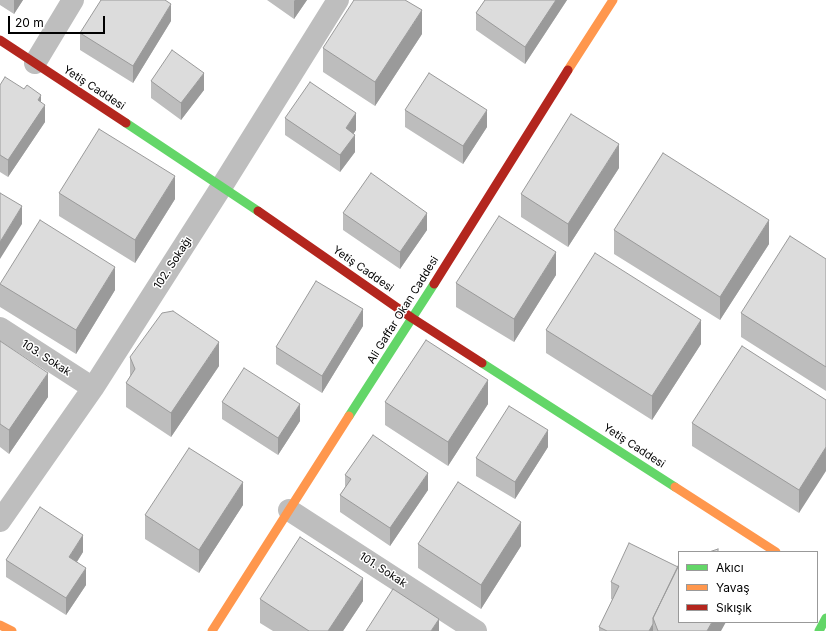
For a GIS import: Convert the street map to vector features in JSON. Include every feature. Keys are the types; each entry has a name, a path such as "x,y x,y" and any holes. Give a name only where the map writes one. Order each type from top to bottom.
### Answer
{"main road":[{"name":"Ali Gaffar Okan Caddesi","path":"212,631 613,0"},
{"name":"Yetiş Caddesi","path":"0,40 222,186 412,318 774,551"},
{"path":"819,631 826,618"},
{"path":"0,625 12,631"}],"street":[{"path":"35,63 73,0"},
{"name":"102. Sokağı","path":"0,522 93,388 222,186 338,0"},
{"name":"103. Sokak","path":"0,328 93,388"},
{"name":"101. Sokak","path":"289,510 476,631"}],"building":[{"path":"101,0 165,0 171,4 133,66 80,33"},
{"path":"354,0 405,0 422,10 375,82 323,48"},
{"path":"485,0 556,0 525,47 476,13"},
{"path":"172,50 204,73 181,103 151,81"},
{"path":"429,73 487,110 463,146 405,110"},
{"path":"5,77 24,89 27,85 41,95 38,100 45,105 8,160 0,155 0,85"},
{"path":"310,82 356,113 346,128 355,135 340,155 285,118"},
{"path":"571,114 619,144 568,224 521,194"},
{"path":"99,129 175,176 135,240 59,193"},
{"path":"663,153 769,220 720,297 614,230"},
{"path":"371,173 427,213 400,252 343,213"},
{"path":"0,193 22,206 0,242"},
{"path":"499,216 556,252 514,319 456,283"},
{"path":"40,220 115,267 76,330 0,284"},
{"path":"790,236 826,259 826,367 741,313"},
{"path":"595,253 701,320 652,396 546,330"},
{"path":"316,281 363,309 322,376 276,347"},
{"path":"173,311 219,342 171,413 126,383 135,369 130,357 162,313"},
{"path":"426,340 488,380 448,442 385,402"},
{"path":"0,341 48,373 9,430 0,424"},
{"path":"742,346 826,400 826,447 799,490 692,423"},
{"path":"244,368 300,404 278,438 222,402"},
{"path":"509,406 548,430 515,482 476,458"},
{"path":"373,435 428,473 390,528 340,495 351,479 345,475"},
{"path":"189,448 243,482 199,550 145,515"},
{"path":"458,482 521,522 481,585 418,544"},
{"path":"40,507 83,535 69,557 86,568 66,598 6,560"},
{"path":"300,537 363,578 328,631 309,631 260,599"},
{"path":"629,543 678,567 653,618 653,624 649,631 607,631 599,627 619,586 611,582"},
{"path":"678,566 678,623 711,623 707,631 658,631 653,618"},
{"path":"393,589 439,619 431,631 366,631"}],"traffic: fast":[{"path":"126,123 258,211"},
{"path":"349,416 434,284"},
{"path":"482,363 675,487"},
{"path":"819,631 826,618"}],"traffic: slow":[{"path":"568,70 613,0"},
{"path":"212,631 349,416"},
{"path":"675,487 774,551"},
{"path":"0,625 12,631"}],"traffic: jam":[{"path":"0,40 126,123"},
{"path":"434,284 568,70"},
{"path":"258,211 412,318 482,363"}]}
